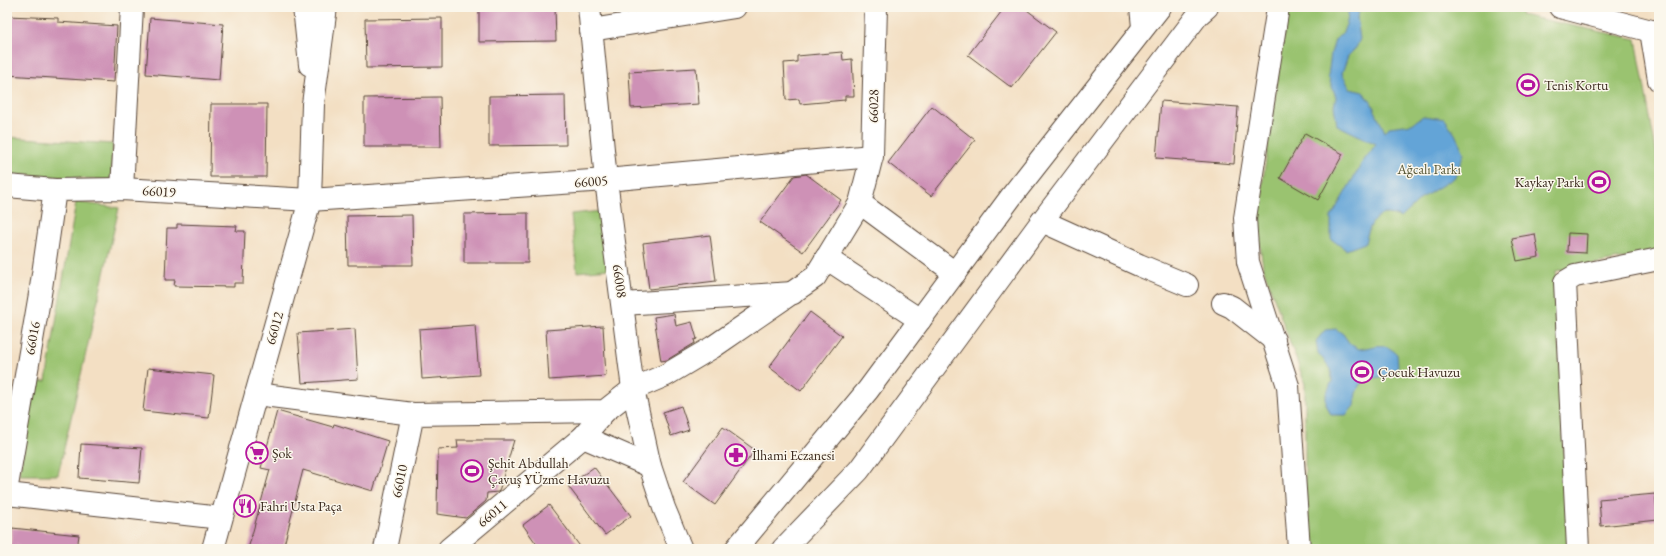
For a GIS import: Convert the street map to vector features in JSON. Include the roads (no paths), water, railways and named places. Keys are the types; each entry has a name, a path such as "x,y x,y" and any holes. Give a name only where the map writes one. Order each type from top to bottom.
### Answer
{"street":[{"path":"122,189 132,7"},
{"name":"66012","path":"304,7 313,104"},
{"name":"66012","path":"213,549 310,200 313,104 326,7"},
{"name":"66008","path":"589,7 606,180 633,389 650,466 664,508 681,549"},
{"path":"591,30 735,7"},
{"name":"66028","path":"793,293 815,277 860,203 872,156 876,7"},
{"path":"736,549 868,390 1016,191 1142,17 1160,7"},
{"path":"783,549 859,470 1042,221 1198,15 1207,7"},
{"path":"1278,7 1246,218 1248,262 1288,386 1299,549"},
{"path":"1560,7 1655,32 1659,80"},
{"name":"66005","path":"310,200 606,180 872,156"},
{"name":"66019","path":"7,186 55,190 122,189 310,200"},
{"name":"66016","path":"7,486 16,378 55,190"},
{"path":"860,203 955,273"},
{"path":"1042,221 1187,285"},
{"path":"826,258 920,320"},
{"path":"1578,549 1565,282 1575,276 1659,259"},
{"path":"623,304 793,293"},
{"name":"66011","path":"449,549 583,437 605,411 633,389 666,375 713,347 793,293"},
{"path":"1223,303 1232,307 1274,340"},
{"path":"256,394 413,414 605,411"},
{"name":"66010","path":"385,549 413,414"},
{"path":"583,437 650,466"},
{"path":"7,494 222,518"}],"water":[{"path":"1349,7 1361,7 1357,17 1360,39 1356,48 1348,56 1342,73 1350,89 1363,92 1371,102 1385,132 1389,127 1412,124 1423,116 1445,119 1455,134 1464,153 1455,177 1422,198 1401,218 1386,214 1380,215 1372,223 1365,243 1346,250 1331,239 1331,217 1362,163 1376,144 1337,125 1334,106 1336,97 1328,76 1331,53 1335,40 1343,32 1347,22"},
{"name":"Çocuk Havuzu","path":"1336,329 1343,334 1350,344 1359,349 1383,346 1397,354 1398,366 1390,375 1370,379 1360,384 1356,393 1354,406 1346,415 1331,415 1326,404 1326,394 1332,381 1331,369 1318,353 1316,341 1325,330"}],"place":[{"name":"Tenis Kortu","path":"1528,85"},
{"name":"Kaykay Parkı","path":"1599,182"},
{"name":"Çocuk Havuzu","path":"1362,372"},
{"name":"Şok","path":"257,453"},
{"name":"İlhami Eczanesi","path":"736,455"},
{"name":"Şehit Abdullah Çavuş YÜzme Havuzu","path":"472,471"},
{"name":"Fahri Usta Paça","path":"245,506"}],"park label":[{"name":"Ağcalı Parkı","path":"1429,169"}]}
